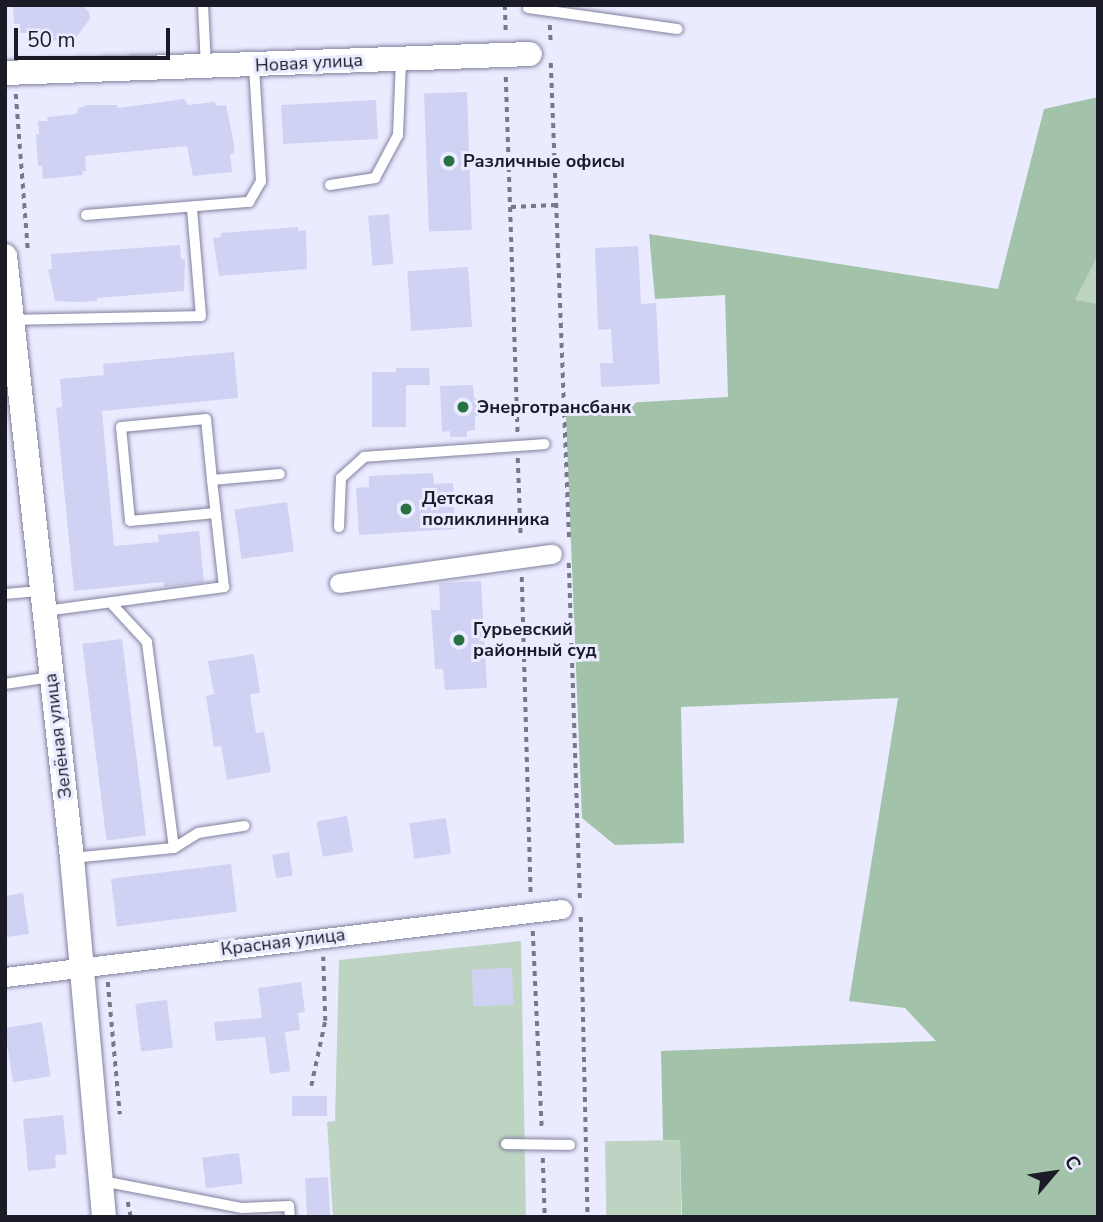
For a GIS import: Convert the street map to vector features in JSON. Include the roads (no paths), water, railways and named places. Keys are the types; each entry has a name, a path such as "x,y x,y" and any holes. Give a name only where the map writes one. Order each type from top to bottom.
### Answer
{"street":[{"name":"Новая улица","path":"5,73 254,66 544,53"},
{"name":"Зелёная улица","path":"5,256 72,858 104,1217"},
{"path":"339,583 564,555"},
{"name":"Красная улица","path":"5,977 562,909"}],"lane":[{"path":"203,5 206,67"},
{"path":"528,8 678,29"},
{"path":"330,185 374,178 398,135 401,59"},
{"path":"86,215 192,209 249,202 261,181 254,66"},
{"path":"12,320 201,316 192,209"},
{"path":"5,594 43,601 111,603 224,587 206,419 121,427 130,521 216,513"},
{"path":"340,527 341,478 364,457 545,444"},
{"path":"212,480 280,474"},
{"path":"111,603 147,642 174,848"},
{"path":"5,684 51,677"},
{"path":"72,858 174,848 198,833 244,826"},
{"path":"506,1144 570,1145"},
{"path":"101,1180 242,1208 289,1206 290,1217"}],"place":[{"name":"Различные офисы","path":"449,161"},
{"name":"Энерготрансбанк","path":"463,407"},
{"name":"Детская поликлинника","path":"406,509"},
{"name":"Гурьевский районный суд","path":"459,640"}]}
